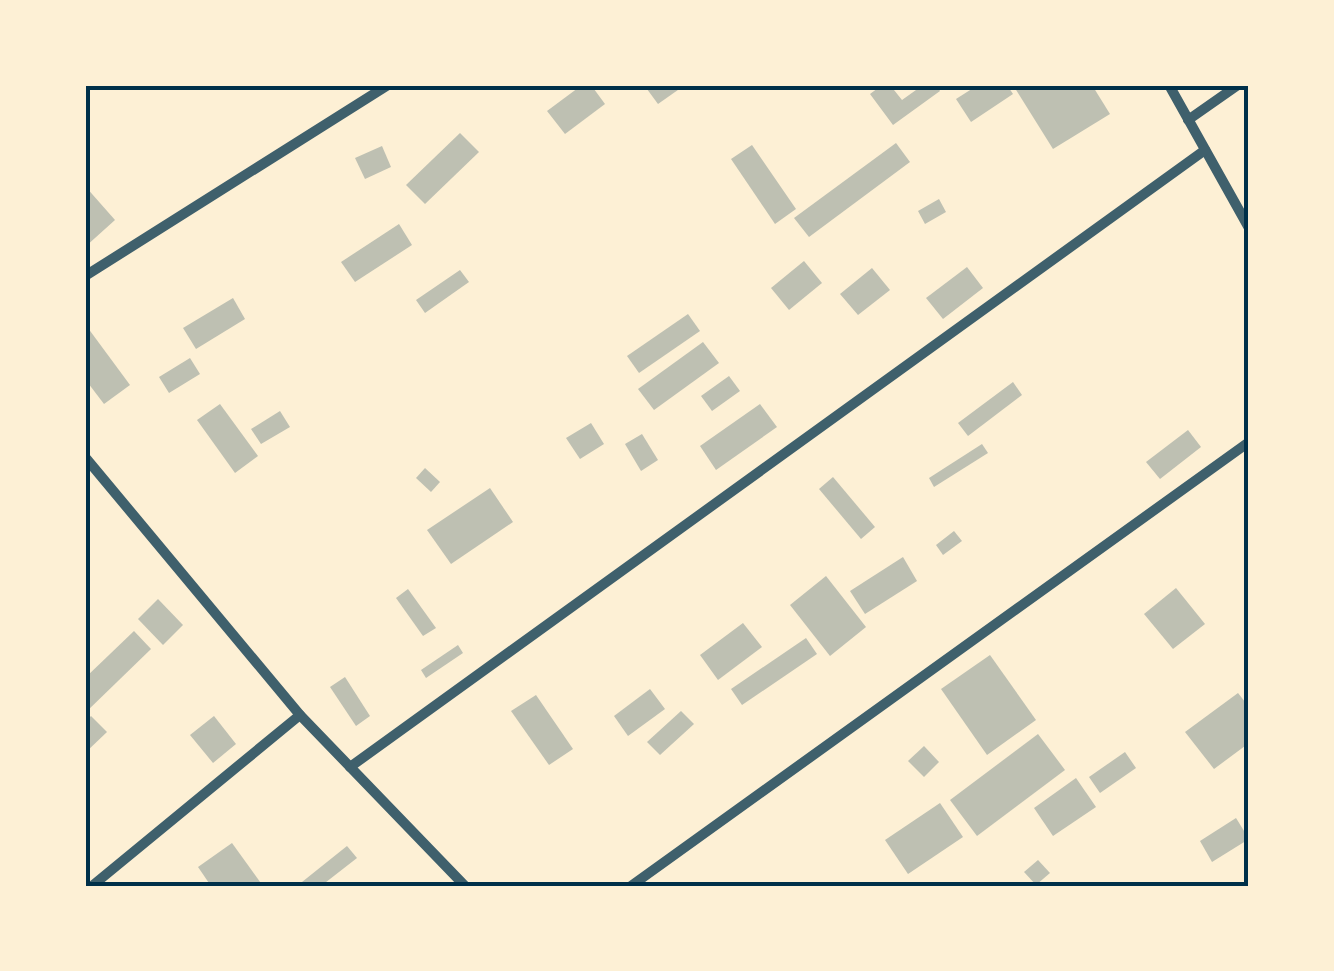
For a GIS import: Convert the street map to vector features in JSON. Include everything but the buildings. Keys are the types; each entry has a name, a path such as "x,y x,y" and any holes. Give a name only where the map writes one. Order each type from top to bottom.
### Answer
{"street":[{"path":"85,276 388,85"},
{"path":"1169,85 1249,228"},
{"path":"1188,120 1238,85"},
{"path":"350,766 1206,150"},
{"path":"631,886 1249,442"},
{"path":"85,457 300,714 465,886"},
{"path":"92,886 300,714"}]}
